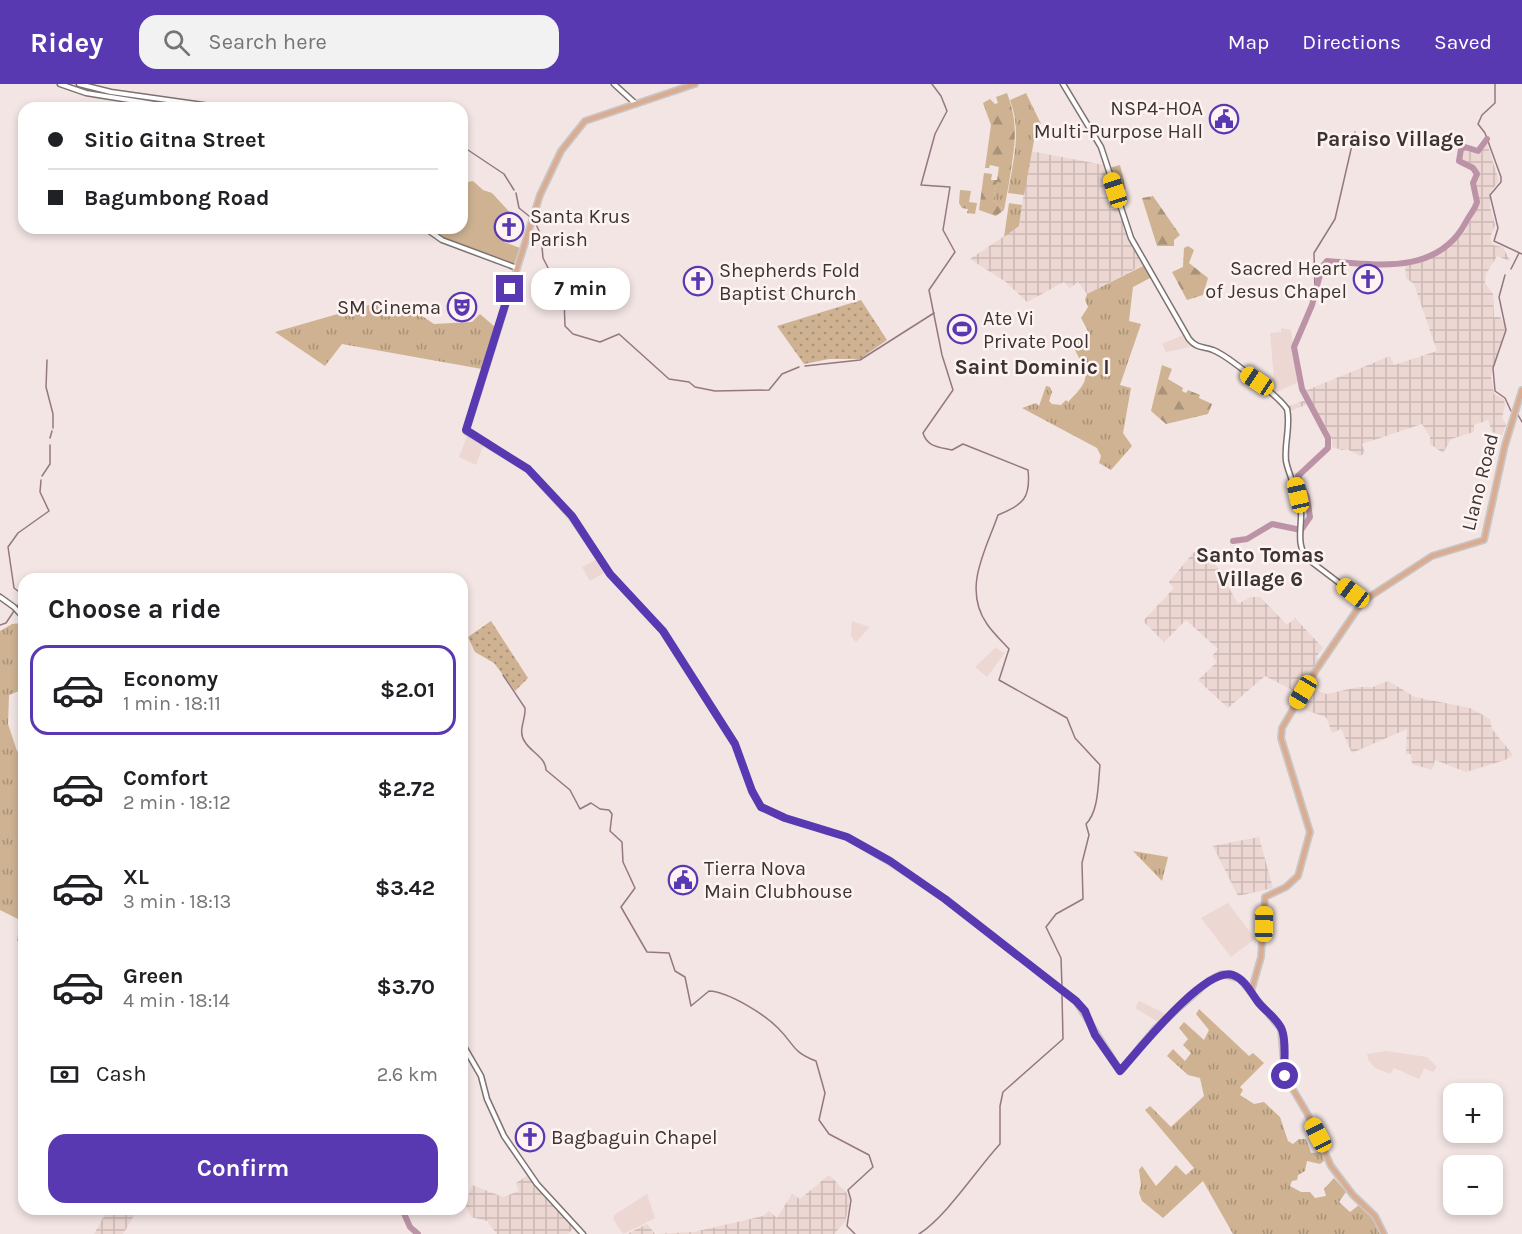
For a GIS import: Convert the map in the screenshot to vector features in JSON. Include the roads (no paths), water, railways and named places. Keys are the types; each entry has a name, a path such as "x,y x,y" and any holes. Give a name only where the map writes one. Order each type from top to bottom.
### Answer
{"main road":[{"path":"695,84 579,125 555,161 532,218 466,430 528,469 572,516 610,574 663,631 735,744 752,791 761,807 785,818 842,834 890,861 945,899 1062,990 1085,1011 1095,1035 1120,1071 1155,1029 1210,980 1222,974 1234,976 1251,992 1281,1029 1285,1076 1307,1113 1331,1166 1353,1195 1375,1216 1384,1234"},
{"name":"Llano Road","path":"1251,992 1261,957 1265,897 1286,887 1298,876 1310,832 1281,738 1282,728 1363,601 1432,556 1484,540 1505,445 1522,390"}],"street":[{"path":"60,84 86,93 142,102"},
{"path":"79,84 111,92 182,102"},
{"path":"614,84 636,104"},
{"path":"1062,84 1101,147 1133,243 1189,339 1199,348 1215,351 1269,390 1287,409 1287,461 1294,479 1301,511 1302,552 1363,601"},
{"path":"434,234 442,240 517,268"},
{"path":"0,597 18,611"},
{"path":"468,1052 481,1076 487,1099 504,1136 537,1184 583,1234"}],"waterway":[{"path":"932,84 941,96 947,111 935,134 921,185 950,187 943,230 955,252 929,290 942,355 953,390 923,433 927,441 934,446 952,450 963,444 1028,470 1029,480 1024,499 1014,508 998,515 979,569 976,597 989,627 1009,649 999,680 1067,718 1075,738 1100,765 1096,804 1086,824 1089,835 1082,863 1083,899 1056,914 1046,927 1061,958 1062,987"},
{"path":"1495,84 1495,103 1482,115 1478,124 1485,133 1501,177 1501,182 1490,195 1498,228 1494,241 1522,254"},
{"path":"1315,288 1314,253 1335,219 1355,132"},
{"path":"1233,541 1247,539 1272,524 1301,530 1310,517 1307,497 1298,476 1328,448 1328,438 1302,389 1294,347 1312,305 1322,267 1327,261 1366,264 1405,263 1423,259 1440,251 1454,239 1477,202 1473,183 1477,174 1473,168 1459,161 1461,149 1465,147 1478,151 1487,139"},
{"path":"468,150 504,174 514,190"},
{"path":"516,193 519,208 534,220 541,235 543,258 564,299 565,326 573,334 600,342 619,334 669,379 689,382 695,387 715,391 769,390 782,374 799,367"},
{"path":"1511,269 1519,253"},
{"path":"1505,275 1499,297 1506,330 1493,368 1495,391 1505,398 1511,411"},
{"path":"805,366 860,360 934,313"},
{"path":"47,360 46,387 53,414 53,428"},
{"path":"1518,415 1522,422"},
{"path":"50,438 52,431"},
{"path":"42,476 50,464 50,445"},
{"path":"18,591 14,588 8,547 18,533 49,511 40,492 41,480"},
{"path":"0,625 6,623 14,611"},
{"path":"503,675 525,708 523,738 544,762 546,770 570,790 580,809 591,803 600,809 609,810 612,814 610,831 622,842 623,862 635,888 621,907 647,952 669,953 675,971 685,977 691,1006 709,991 736,999 764,1016 798,1051 816,1061 825,1093 819,1120 829,1134 869,1155 873,1167 848,1190 851,1200 847,1226 855,1234"},
{"path":"919,1234 951,1204 1000,1144 1000,1106 1003,1092 1063,1039 1062,995"},
{"path":"405,1215 410,1227 418,1234"}],"place":[{"name":"NSP4-HOA Multi-Purpose Hall","path":"1224,119"},
{"name":"Santa Krus Parish","path":"509,227"},
{"name":"Sacred Heart of Jesus Chapel","path":"1368,279"},
{"name":"Shepherds Fold Baptist Church","path":"698,281"},
{"name":"SM Cinema","path":"462,307"},
{"name":"Ate Vi Private Pool","path":"962,329"},
{"name":"Tierra Nova Main Clubhouse","path":"683,880"},
{"name":"Bagbaguin Chapel","path":"530,1137"}],"district":[{"name":"Paraiso Village","path":"1390,139"},
{"name":"Saint Dominic I","path":"1032,367"},
{"name":"Santo Tomas Village 6","path":"1260,567"}]}
